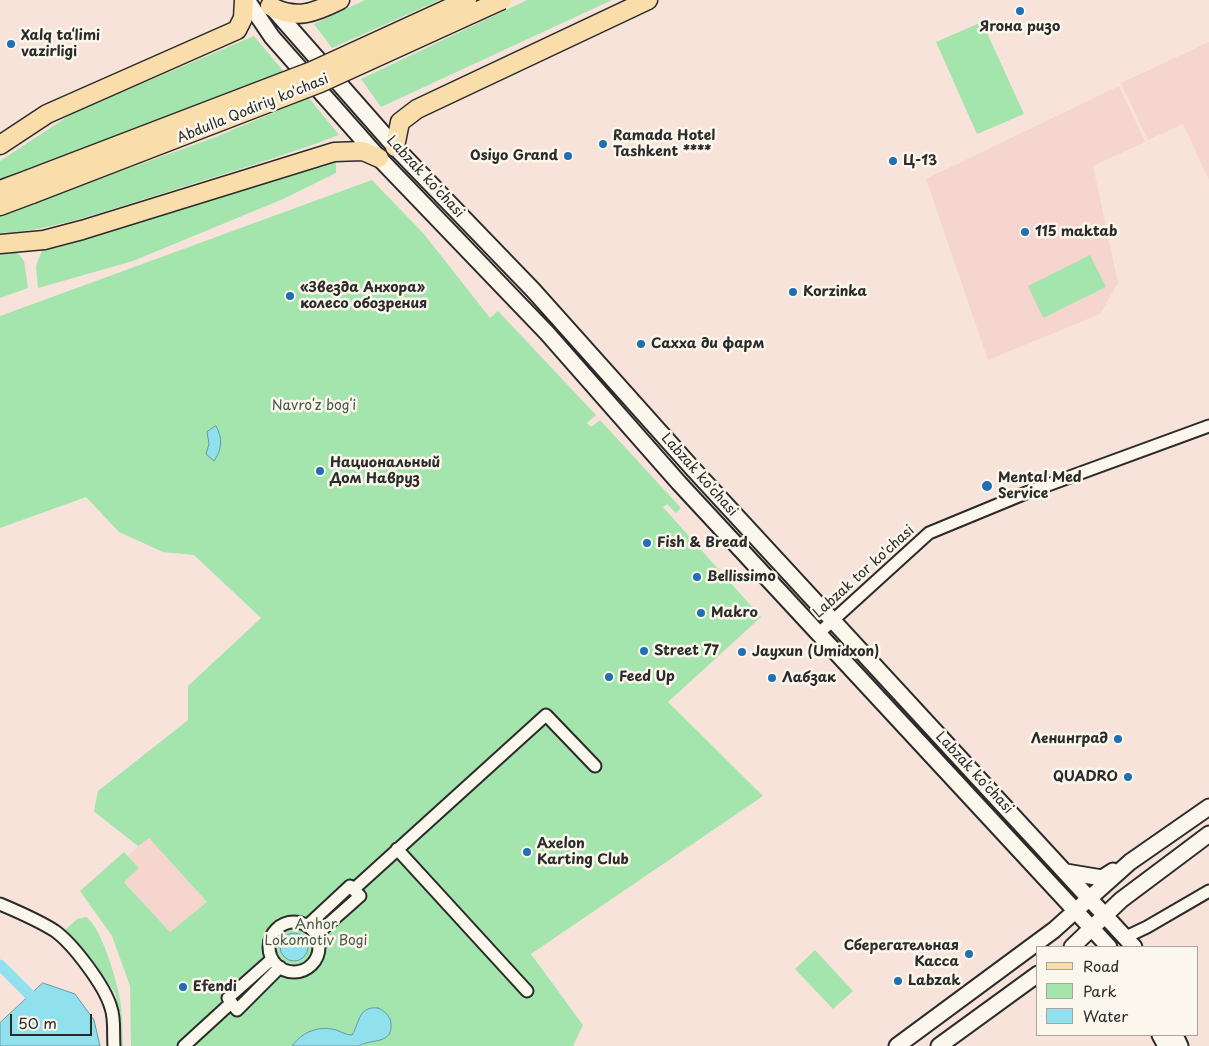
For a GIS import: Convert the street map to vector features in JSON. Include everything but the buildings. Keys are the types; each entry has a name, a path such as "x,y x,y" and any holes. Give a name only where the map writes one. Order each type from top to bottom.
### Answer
{"main road":[{"path":"0,145 47,114 237,30 243,18 245,0"},
{"name":"Labzak ko'chasi","path":"245,0 272,37 379,158 547,333 679,483 1108,946"},
{"path":"269,3 285,13 298,15 316,11 340,0"},
{"name":"Abdulla Qodiriy ko'chasi","path":"0,206 29,187 312,71 467,0"},
{"name":"Abdulla Qodiriy ko'chasi","path":"0,190 29,187 320,83 502,0"},
{"path":"395,147 400,122 416,109 648,0"},
{"name":"Labzak ko'chasi","path":"269,3 395,147 533,290 694,470 1130,942"},
{"path":"0,244 44,240 82,230 334,152 362,150 379,158"},
{"path":"547,333 561,322"},
{"path":"679,483 694,470"},
{"path":"897,1046 1054,930 1075,909 1130,862 1209,806"},
{"path":"1073,946 1121,900 1209,834"},
{"path":"1066,872 1102,878 1130,862"},
{"path":"939,1046 1036,975"}],"street":[{"name":"Labzak tor ko'chasi","path":"819,633 929,534 1026,493 1209,426"},
{"path":"354,890 546,715 595,766"},
{"path":"397,849 527,991"},
{"path":"307,926 350,886 360,896 316,935"},
{"path":"1130,942 1147,927 1209,891"},
{"path":"0,904 29,916 57,932 87,965 105,992 112,1010 114,1046"},
{"path":"296,922 307,926 316,935 318,951 310,965 295,972 276,963 269,946 274,931 288,923 296,922"},
{"path":"184,1046 231,1003 237,1010 276,963"}],"shaded area":[{"path":"1209,42 1209,180 1183,124 1148,140 1121,83"},
{"name":"115 maktab","path":"1119,86 1145,142 1093,166 1118,283 1100,314 988,360 926,179"},
{"path":"148,837 207,902 170,932 124,881 139,868 128,856"}],"green space":[{"path":"365,0 440,0 332,48 314,24"},
{"path":"527,0 612,0 381,107 361,79"},
{"path":"982,22 1024,114 977,134 936,42"},
{"path":"254,36 284,72 0,181 0,161 73,113"},
{"path":"309,98 339,135 247,167 78,219 39,228 0,233 0,215 213,138"},
{"path":"336,160 336,173 283,199 133,261 38,288 36,266 43,248 57,248"},
{"path":"372,180 424,234 490,318 498,311 596,415 587,423 591,427 600,420 681,508 676,513 667,504 663,507 761,617 668,702 763,796 531,954 583,1025 573,1046 131,1046 130,986 112,936 80,891 124,852 139,868 124,882 170,932 207,902 149,838 138,846 94,811 98,791 188,720 188,686 261,618 194,555 163,552 119,532 86,497 0,528 0,316"},
{"path":"17,252 24,261 28,288 0,298 0,253"},
{"path":"1090,255 1106,287 1043,318 1028,286"},
{"path":"86,917 97,930 102,940 115,976 121,1007 123,1046 119,1046 116,995 95,964 64,931 77,919"},
{"path":"815,950 853,991 833,1009 795,969"}],"water":[{"path":"216,426 221,444 219,453 214,461 206,454 209,444 207,432"},
{"path":"294,933 304,937 308,947 304,957 294,961 284,957 280,947 284,937"},
{"path":"43,983 75,994 94,1020 100,1046 0,1046 0,1023"},
{"path":"371,1008 378,1008 390,1018 391,1030 385,1038 359,1046 292,1046 306,1033 317,1029 336,1030 352,1035 363,1012"}],"waterway":[{"path":"0,965 39,1004 39,1007"}],"place":[{"name":"Ягона ризо","path":"1020,11"},
{"name":"Xalq ta‘limi vazirligi","path":"11,44"},
{"name":"Ramada Hotel Tashkent ****","path":"603,144"},
{"name":"Osiyo Grand","path":"568,156"},
{"name":"Ц-13","path":"893,161"},
{"name":"115 maktab","path":"1025,232"},
{"name":"Korzinka","path":"793,292"},
{"name":"«Звезда Анхора» колесо обозрения","path":"290,296"},
{"name":"Сахха ди фарм","path":"641,344"},
{"name":"Национальный Дом Навруз","path":"320,471"},
{"name":"Mental Med Service","path":"987,486"},
{"name":"Fish & Bread","path":"647,543"},
{"name":"Bellissimo","path":"697,577"},
{"name":"Makro","path":"701,613"},
{"name":"Street 77","path":"644,651"},
{"name":"Jayxun (Umidxon)","path":"742,652"},
{"name":"Feed Up","path":"609,677"},
{"name":"Лабзак","path":"772,678"},
{"name":"Ленинград","path":"1118,739"},
{"name":"QUADRO","path":"1128,777"},
{"name":"Axelon Karting Club","path":"527,852"},
{"name":"Сберегательная Касса","path":"969,954"},
{"name":"Labzak","path":"898,981"},
{"name":"Efendi","path":"183,987"}],"park label":[{"name":"Navroʻz bogʻi","path":"314,406"},
{"name":"Anhor Lokomotiv Bogi","path":"316,934"}]}
